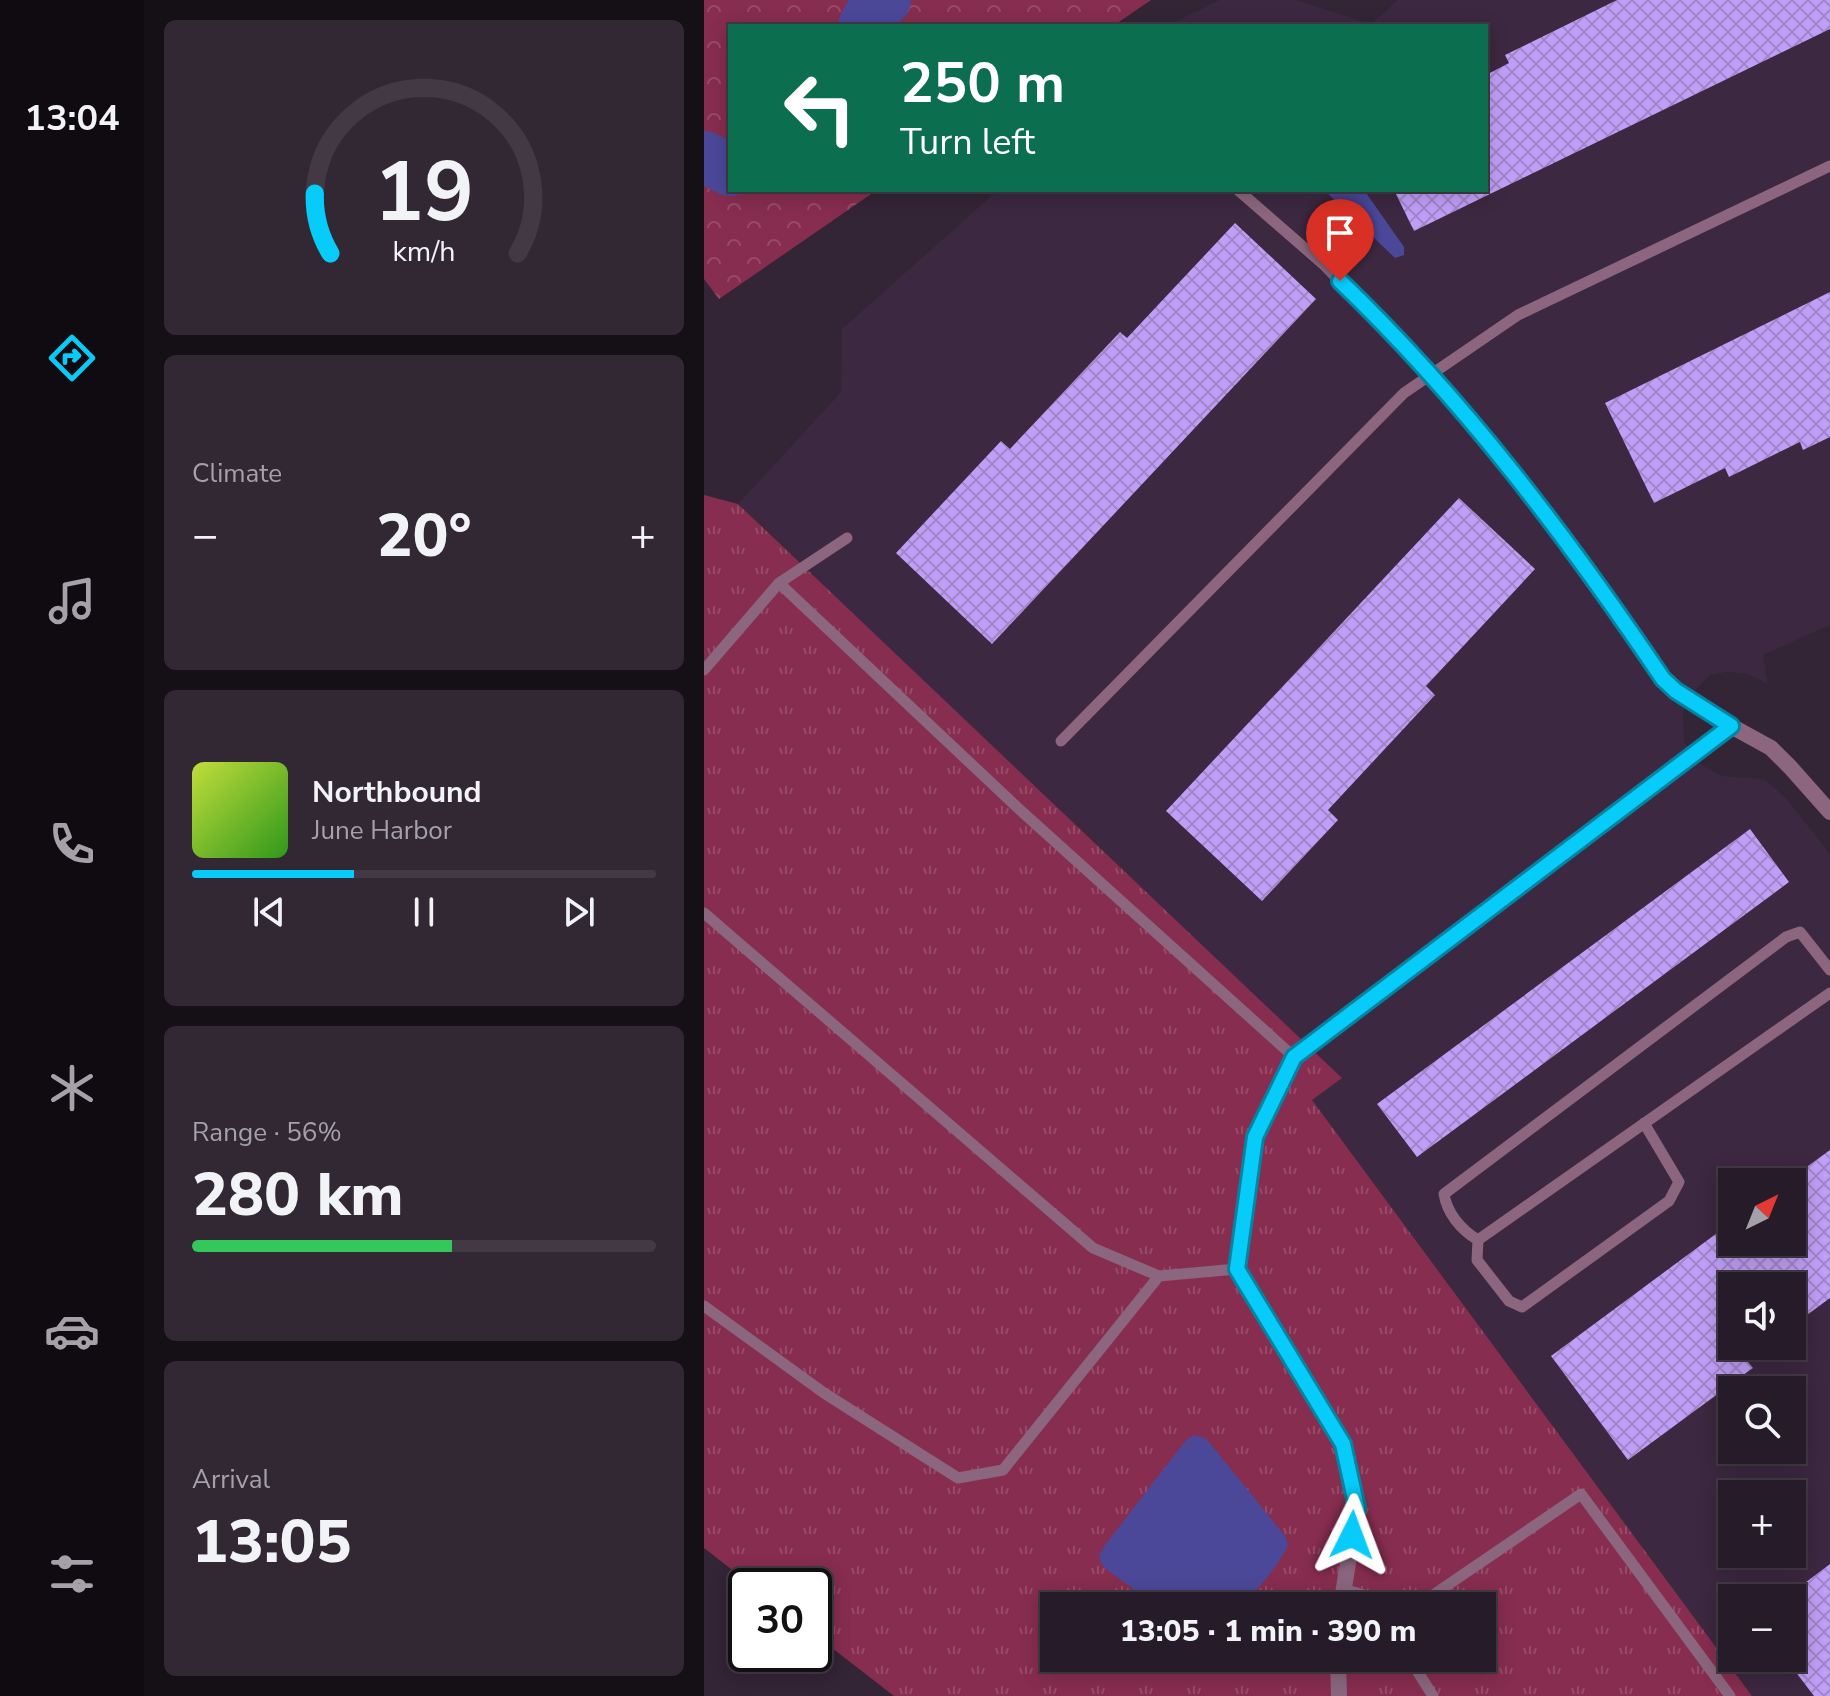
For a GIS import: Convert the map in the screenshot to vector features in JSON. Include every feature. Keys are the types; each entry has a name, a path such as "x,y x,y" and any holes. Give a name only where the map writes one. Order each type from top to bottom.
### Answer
{"street":[{"path":"1343,1592 1357,1508 1343,1444 1237,1269 1255,1137 1294,1057 1731,726 1771,748 1830,812"},
{"path":"1338,1672 1339,1696"}],"lane":[{"path":"1061,741 1404,393 1429,373 1518,315 1830,166"},
{"path":"1240,192 1323,264 1429,373 1526,486 1583,561 1663,679 1676,691 1731,726"},
{"path":"704,670 779,583 847,538"},
{"path":"779,583 1019,809 1294,1057"},
{"path":"704,913 1093,1248 1159,1276 1237,1269"},
{"path":"1478,1240 1465,1233 1446,1206 1444,1194 1786,937 1800,932 1830,970"},
{"path":"1478,1240 1830,993"},
{"path":"1478,1240 1477,1260 1509,1301 1522,1307 1669,1201 1679,1182 1644,1123"},
{"path":"704,1306 824,1393 958,1478 1003,1470 1159,1276"},
{"path":"1438,1592 1581,1494 1730,1696"},
{"path":"1418,1672 1433,1696"}],"shaded area":[{"path":"1219,0 1296,0 1371,24 1170,24"},
{"path":"1398,0 1830,0 1830,625 1763,655 1768,684 1748,674 1727,672 1710,675 1694,691 1683,711 1684,742 1702,765 1722,776 1764,779 1786,798 1830,854 1830,1696 1752,1696 1734,1672 1806,1672 1806,1584 1718,1584 1718,1650 1311,1100 1341,1077 738,504 841,392 842,329 996,192 1488,192 1488,24 1371,24"},
{"path":"1326,192 1365,192 1404,247 1404,255 1395,258"},
{"path":"1194,1435 1205,1438 1285,1536 1288,1546 1254,1592 1138,1592 1101,1563 1099,1555 1105,1545 1186,1440"}],"green space":[{"path":"704,0 1151,0 1116,24 728,24 728,192 874,192 719,299 704,279"},
{"path":"704,495 738,504 1342,1078 1312,1100 1718,1650 1718,1672 1734,1672 1752,1696 894,1696 832,1648 832,1568 730,1568 704,1548"}],"building":[{"path":"1617,0 1830,0 1830,29 1414,231 1395,192 1488,192 1488,74 1509,63 1505,55"},
{"path":"1235,223 1316,299 992,644 896,553 1001,441 1010,449 1120,332 1127,338"},
{"path":"1830,292 1830,437 1803,450 1800,442 1729,477 1725,468 1654,503 1605,403"},
{"path":"1459,498 1535,569 1426,686 1435,695 1328,810 1338,820 1262,901 1166,811"},
{"path":"1750,829 1789,882 1417,1157 1377,1104"},
{"path":"1830,1150 1830,1298 1806,1316 1806,1272 1718,1272 1718,1360 1746,1360 1753,1368 1742,1376 1718,1376 1718,1394 1628,1460 1551,1356 1718,1232 1718,1256 1806,1256 1805,1168"},
{"path":"1830,1564 1830,1696 1814,1696 1796,1672 1806,1672 1806,1584 1804,1584"}],"waterway":[{"path":"865,24 873,10 885,0"},
{"path":"704,157 728,169"}],"route":[{"path":"1340,281 1429,373 1526,486 1583,561 1663,679 1676,691 1731,726 1294,1057 1255,1137 1237,1269 1343,1444 1357,1508 1352,1535"}]}
